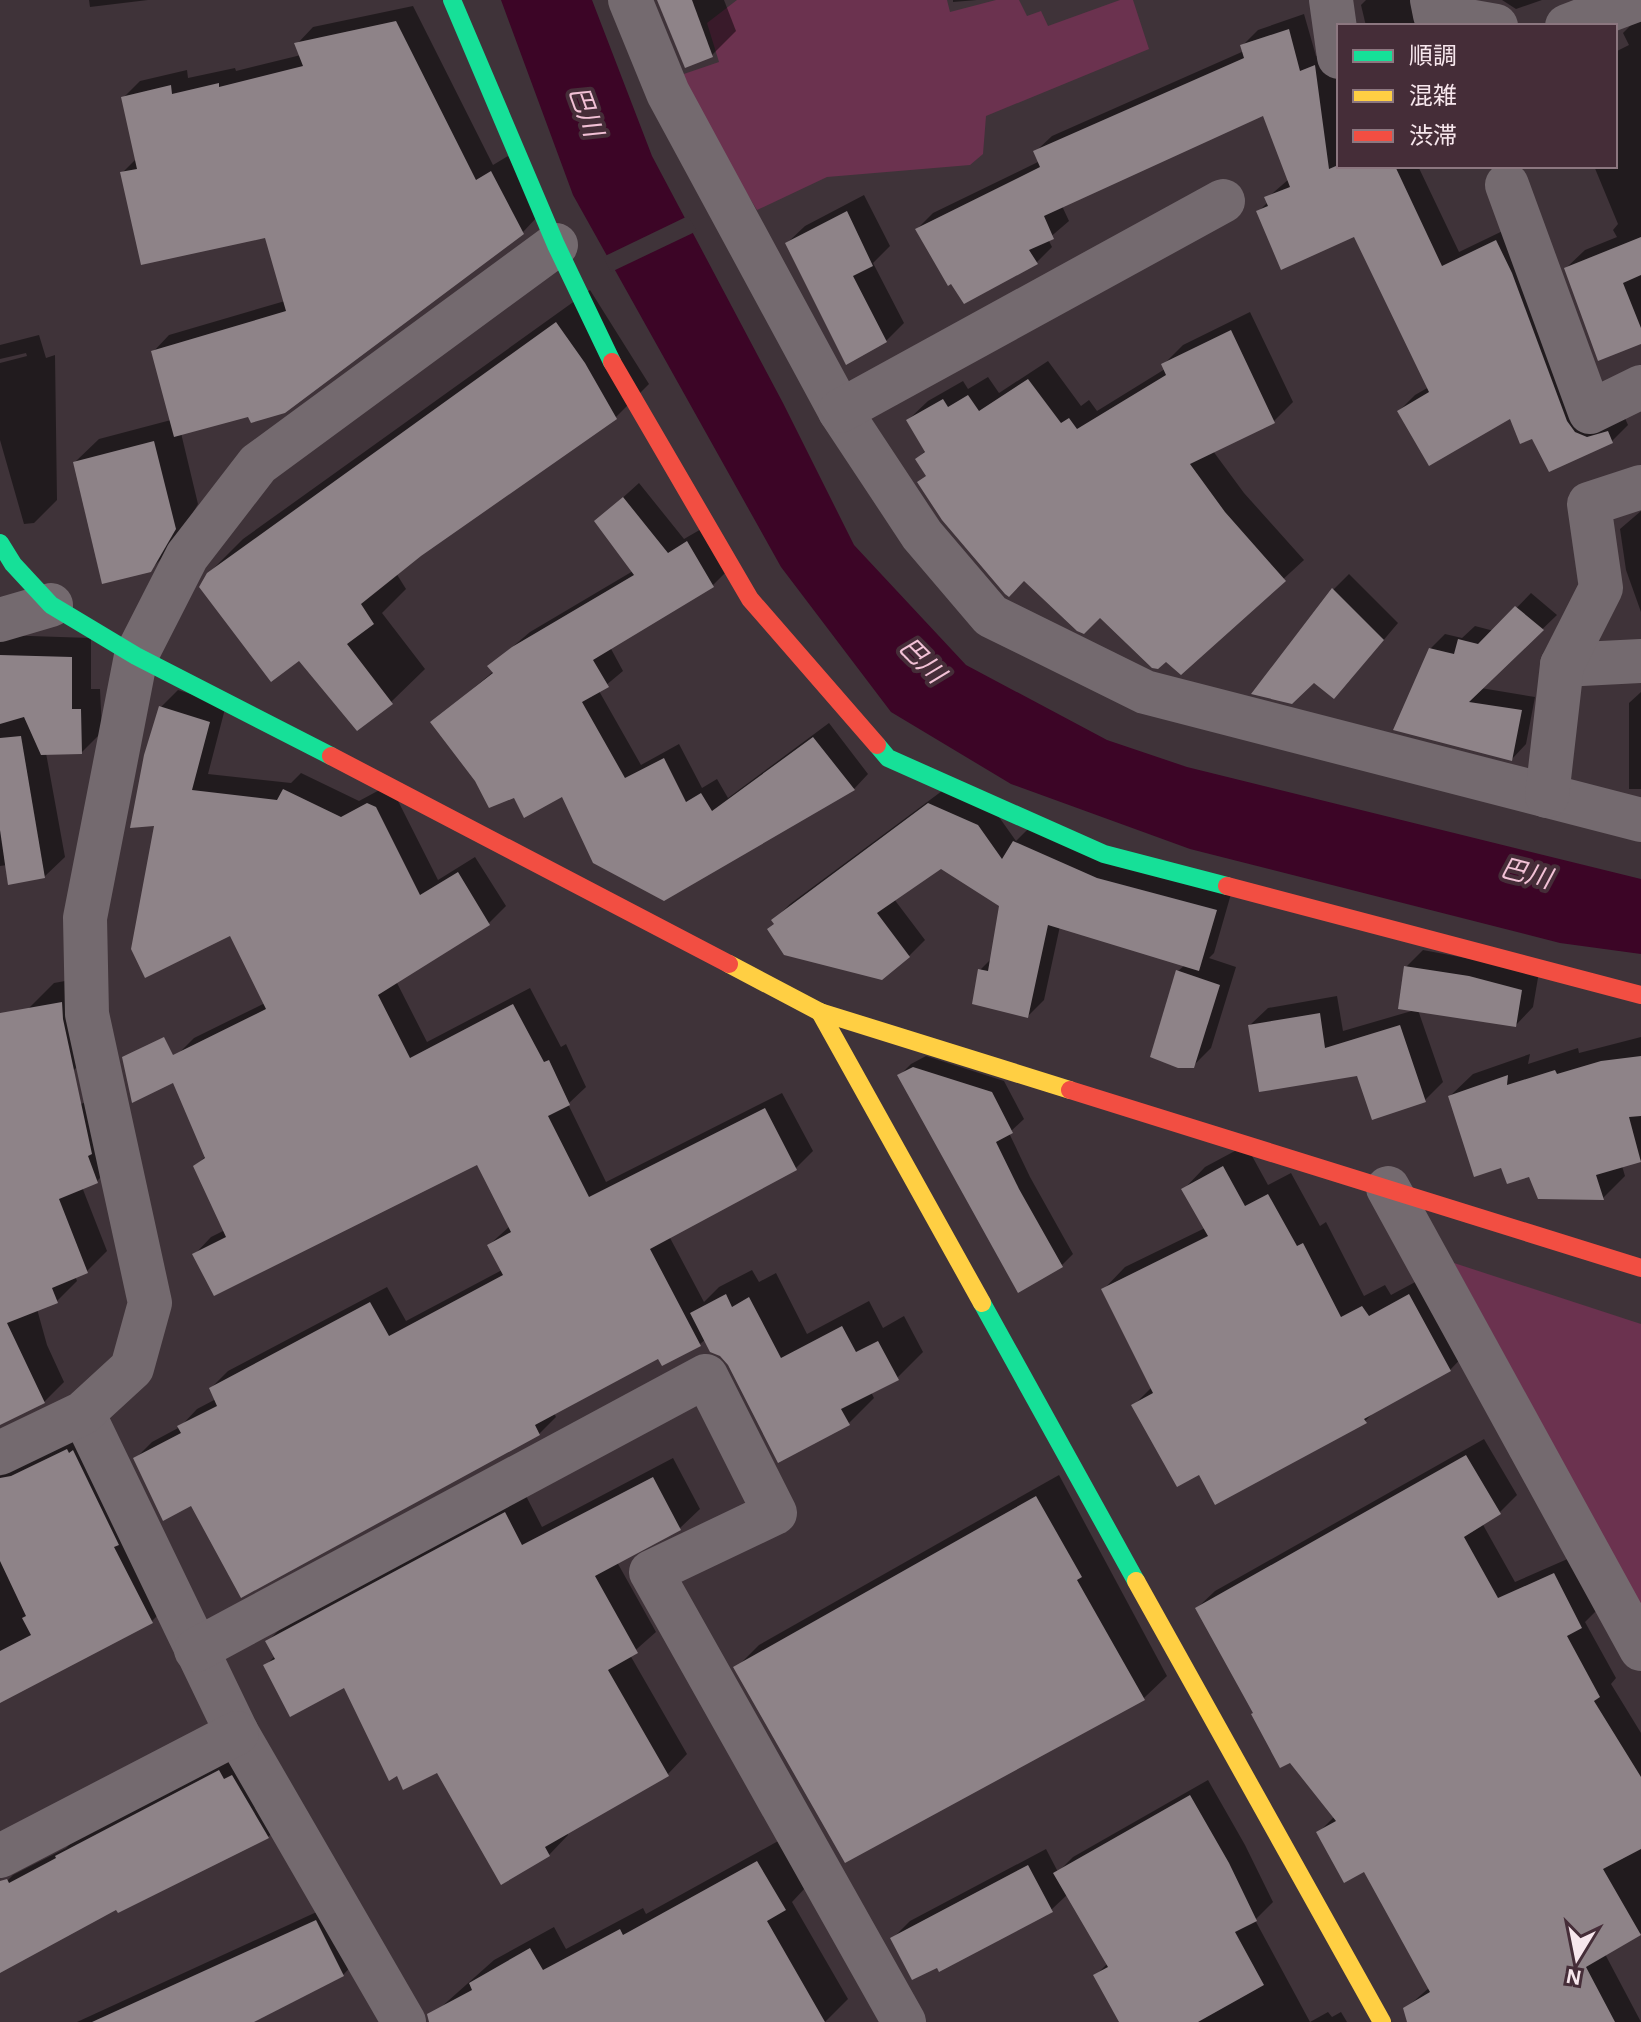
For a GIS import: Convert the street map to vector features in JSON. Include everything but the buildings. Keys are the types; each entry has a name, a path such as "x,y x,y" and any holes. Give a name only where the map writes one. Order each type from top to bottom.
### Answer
{"street":[{"path":"452,0 556,245 611,360 750,599 888,758 1104,854 1641,995"},
{"path":"630,0 668,93 840,411 922,535 991,616 1145,692 1641,820"},
{"path":"1331,0 1337,43"},
{"path":"1432,0 1435,15 1485,24"},
{"path":"1572,24 1636,0"},
{"path":"1507,185 1590,412 1641,387"},
{"path":"840,411 1223,201"},
{"path":"0,1453 83,1413 132,1368 150,1303 87,1014 85,918 136,656 187,556 258,464 556,245"},
{"path":"1547,796 1562,665 1601,588 1589,504 1641,487"},
{"path":"0,543 13,564 51,605 136,656 547,867 820,1012 1641,1268"},
{"path":"0,620 51,605"},
{"path":"1562,665 1641,661"},
{"path":"820,1012 1382,2022"},
{"path":"1388,1188 1641,1649"},
{"path":"196,1650 706,1376 775,1513 651,1572 904,2022"},
{"path":"83,1413 237,1733 404,2022"},
{"path":"0,1856 237,1733"}],"shaded area":[{"path":"737,0 947,0 950,12 996,0 1019,0 1027,16 1041,11 1048,26 1120,0 1133,0 1149,49 986,116 983,154 970,165 827,177 757,210 675,77 719,62 707,23"},
{"path":"1454,1263 1641,1324 1641,1606"}],"water":[{"name":"巴川","path":"501,0 592,0 652,156 783,403 854,545 966,665 1107,740 1187,767 1641,879 1641,954 1560,943 1190,849 1011,784 891,712 781,567 573,195"}],"pier":[{"path":"688,216 697,231 611,272 603,257"}],"traffic: fast":[{"path":"452,0 556,245 612,362"},
{"path":"0,543 13,564 51,605 136,656 331,756"},
{"path":"877,745 888,758 1104,854 1227,886"},
{"path":"982,1303 1136,1581"}],"traffic: slow":[{"path":"729,964 820,1012 1070,1090"},
{"path":"820,1012 982,1303"},
{"path":"1136,1581 1382,2022"}],"traffic: jam":[{"path":"612,362 750,599 877,745"},
{"path":"331,756 729,964"},
{"path":"1227,886 1641,995"},
{"path":"1070,1090 1641,1268"}]}
